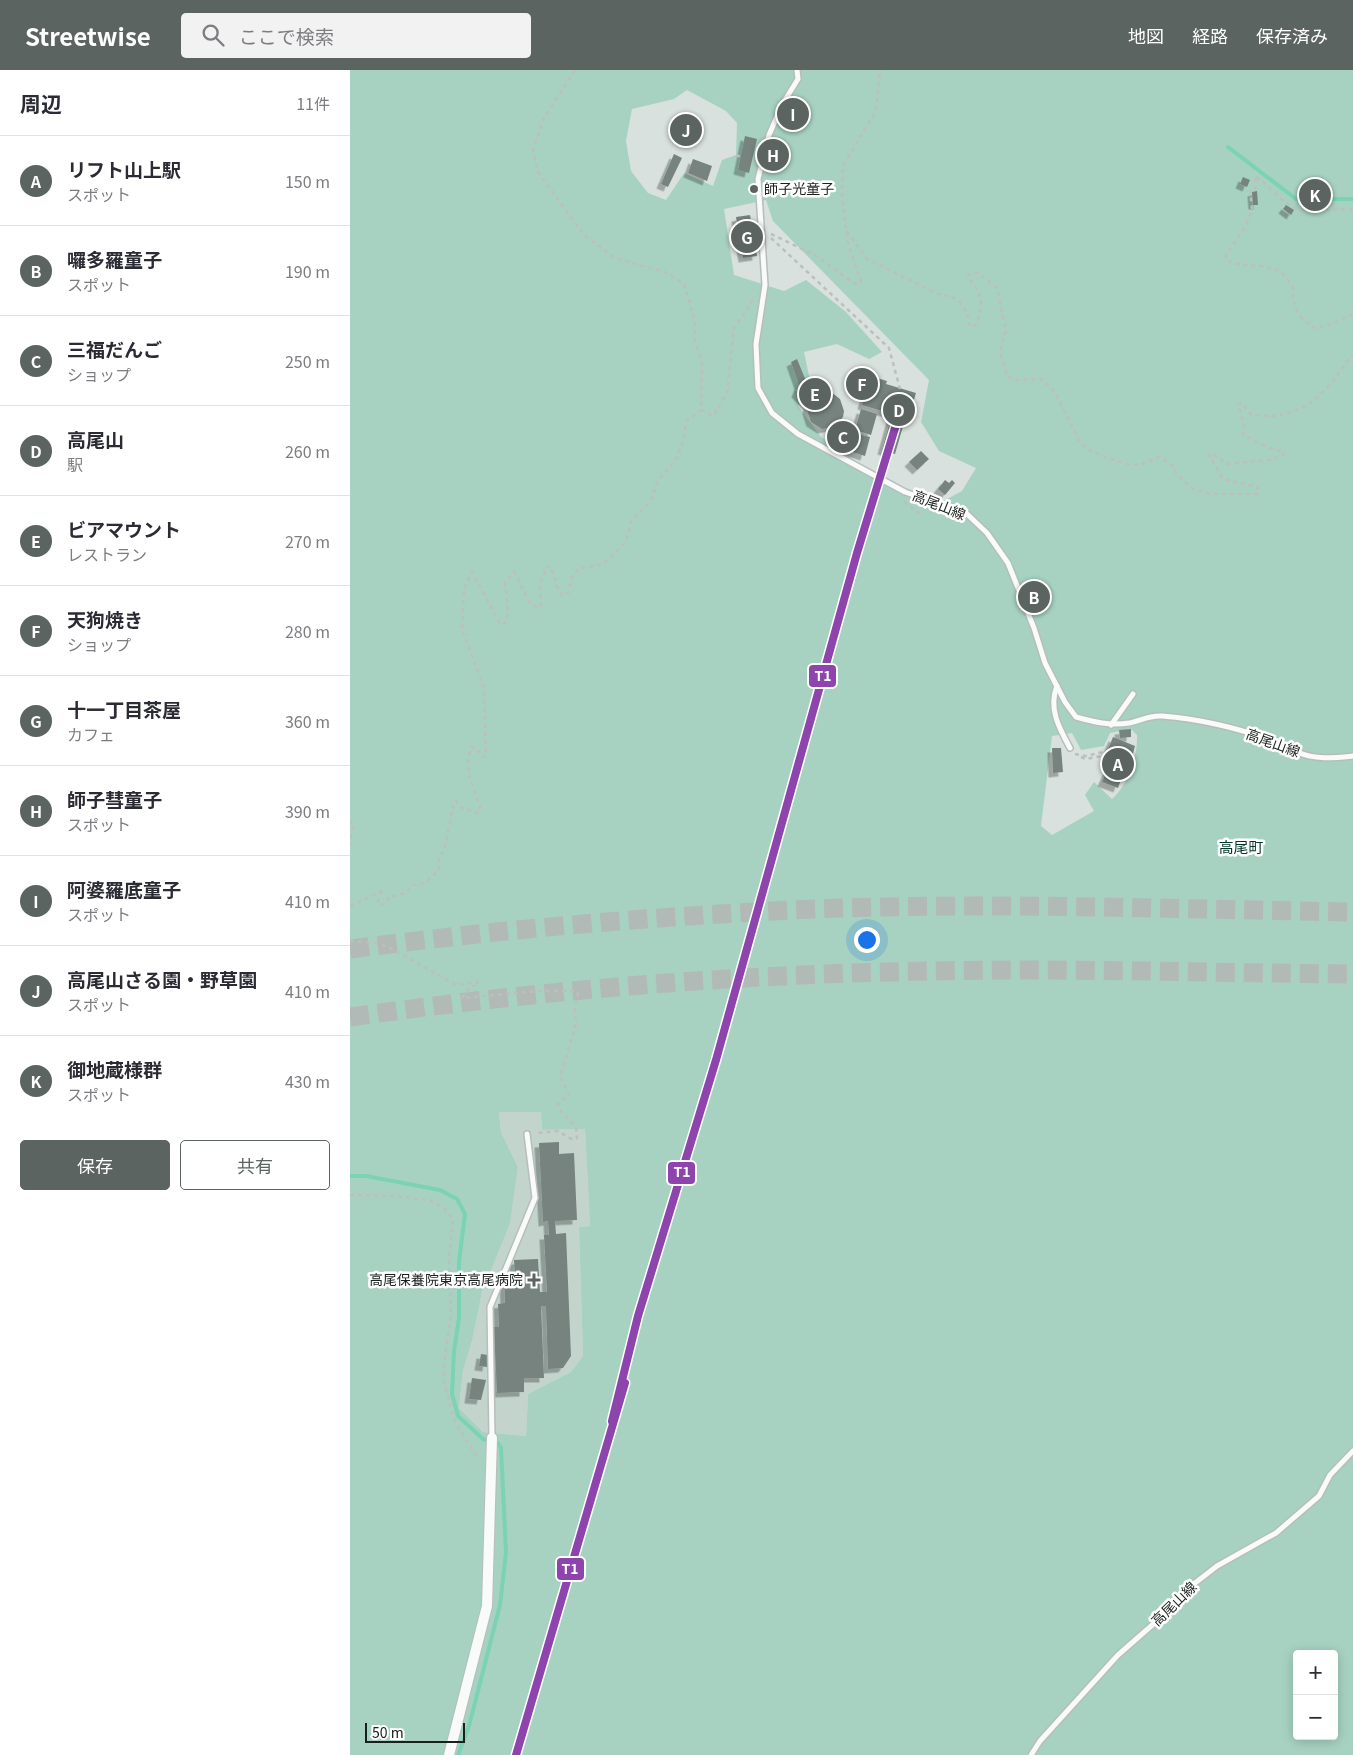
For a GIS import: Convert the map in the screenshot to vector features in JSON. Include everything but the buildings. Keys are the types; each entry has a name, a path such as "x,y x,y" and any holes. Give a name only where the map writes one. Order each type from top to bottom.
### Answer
{"street":[{"path":"449,1755 487,1606 492,1438"}],"lane":[{"name":"高尾山線","path":"797,70 798,79 782,105 769,135 758,179 763,230 765,285 756,344 758,388 772,413 798,434 905,492 966,513 973,519 987,533 1008,564 1034,628 1045,664 1076,717 1111,725 1131,723 1145,717 1160,716 1194,721 1279,742 1295,752 1318,759 1353,756"},
{"path":"1057,686 1052,701 1056,720 1070,748"},
{"path":"1111,725 1133,694"},
{"path":"492,1438 490,1307 535,1198 527,1134"},
{"name":"高尾山線","path":"1031,1755 1040,1741 1113,1661 1158,1620 1177,1597 1217,1566 1276,1533 1319,1496 1330,1475 1353,1451"}],"path":[{"path":"575,70 543,120 533,150 538,172 584,234 600,247 615,258 668,272 684,284 695,322 695,342 702,362 701,410"},
{"path":"763,230 815,255 855,284 861,282 848,244 842,196 843,166 876,111 880,70"},
{"path":"736,156 741,157"},
{"path":"1353,210 1336,208 1312,211 1288,204 1255,176 1256,188 1250,189 1252,210 1245,227 1226,255 1226,260 1234,265 1268,267 1281,272 1293,287 1293,296 1298,315 1304,322 1314,328 1332,324 1353,314"},
{"path":"763,230 890,348 900,388"},
{"path":"847,231 867,259 938,294 952,297 960,302 967,313 970,327 976,325 982,300 978,288 968,278 968,275 978,273 997,288 1006,330 1000,352 1008,377 1016,380 1042,379 1054,390 1080,442 1089,450 1131,465 1142,464 1159,457 1172,465 1178,476 1194,489 1211,494 1257,494 1259,491 1257,487 1223,479 1209,455 1211,453 1228,464 1270,460 1283,455 1284,452 1280,449 1270,448 1243,434 1244,425 1238,404 1242,403 1250,414 1269,418 1298,411 1329,386 1353,355"},
{"path":"701,410 713,416 727,393 734,328 748,309"},
{"path":"350,906 382,891 378,901 380,905 385,904 389,897 406,893 413,885 426,883 439,869 439,856 444,851 454,802 456,801 462,808 476,813 481,810 473,790 468,759 471,747 476,748 483,756 486,755 484,687 462,630 464,589 472,572 501,624 506,622 508,610 505,583 514,571 529,602 537,608 541,605 540,584 547,567 550,566 553,570 554,586 562,595 568,593 572,577 578,569 603,564 625,543 632,520 651,501 657,482 676,459 684,440 686,421 701,410"},
{"path":"901,500 923,516"},
{"path":"1086,758 1107,751 1124,759 1122,764"},
{"path":"1079,757 1086,758 1106,755 1116,759 1115,762"},
{"path":"350,820 353,824 350,845"},
{"path":"350,941 388,947 456,985 477,982 478,986 471,986 462,998 538,991 576,991 578,994 575,1008 576,1024 560,1077 569,1094 558,1104 559,1109 576,1127 577,1138 573,1140 558,1131 527,1134"},
{"path":"350,1195 396,1196 432,1201 447,1211 453,1219 448,1260 451,1316 444,1364 444,1383 455,1422 490,1480"}],"shaded area":[{"name":"高尾保養院東京高尾病院","path":"499,1112 541,1112 542,1130 585,1129 590,1226 579,1227 583,1356 571,1372 528,1394 526,1436 483,1432 459,1408 463,1371 472,1341 482,1292 510,1224 518,1167 501,1132"}],"green space":[{"path":"350,70 1353,70 1353,1755 350,1755","holes":["687,90 726,111 737,123 736,155 722,160 713,186 684,173 666,200 648,193 631,171 626,141 632,109 674,99","766,200 773,221 929,380 921,422 939,451 976,468 962,491 932,507 888,484 821,437 798,406 812,390 804,352 837,344 869,359 882,352 846,312 806,280 784,291 734,275 724,209","1131,729 1137,735 1136,752 1131,770 1118,793 1112,799 1094,782 1085,795 1094,811 1052,835 1041,826 1052,736 1072,733 1081,750 1104,746 1110,733","499,1112 541,1112 542,1130 585,1129 590,1226 579,1227 583,1356 571,1372 528,1394 526,1436 483,1432 459,1408 463,1371 472,1341 482,1292 510,1224 518,1167 501,1132"]}],"waterway":[{"path":"1228,147 1296,199 1353,199"},
{"path":"350,1176 366,1176 440,1190 457,1199 465,1214 459,1262 459,1318 454,1351 452,1394 458,1416 483,1439 498,1443 501,1448 506,1552 500,1605 469,1726 458,1755"}],"tunnel":[{"path":"350,949 581,924 813,909 1015,906 1353,912"},
{"path":"350,1017 568,991 788,976 1038,970 1353,974"}],"transit line":[{"name":"T1","path":"612,1421 638,1316 716,1060 857,553 895,428"},
{"name":"T1","path":"516,1755 625,1383"}],"place":[{"name":"阿婆羅底童子","path":"793,114"},
{"name":"高尾山さる園・野草園","path":"686,130"},
{"name":"師子彗童子","path":"773,155"},
{"name":"師子光童子","path":"754,189"},
{"name":"御地蔵様群","path":"1315,195"},
{"name":"十一丁目茶屋","path":"747,237"},
{"name":"天狗焼き","path":"862,384"},
{"name":"ビアマウント","path":"815,394"},
{"name":"高尾山","path":"899,410"},
{"name":"三福だんご","path":"843,437"},
{"name":"囉多羅童子","path":"1034,597"},
{"name":"リフト山上駅","path":"1118,764"},
{"name":"高尾保養院東京高尾病院","path":"534,1280"}],"district":[{"name":"高尾町","path":"1241,848"}]}
